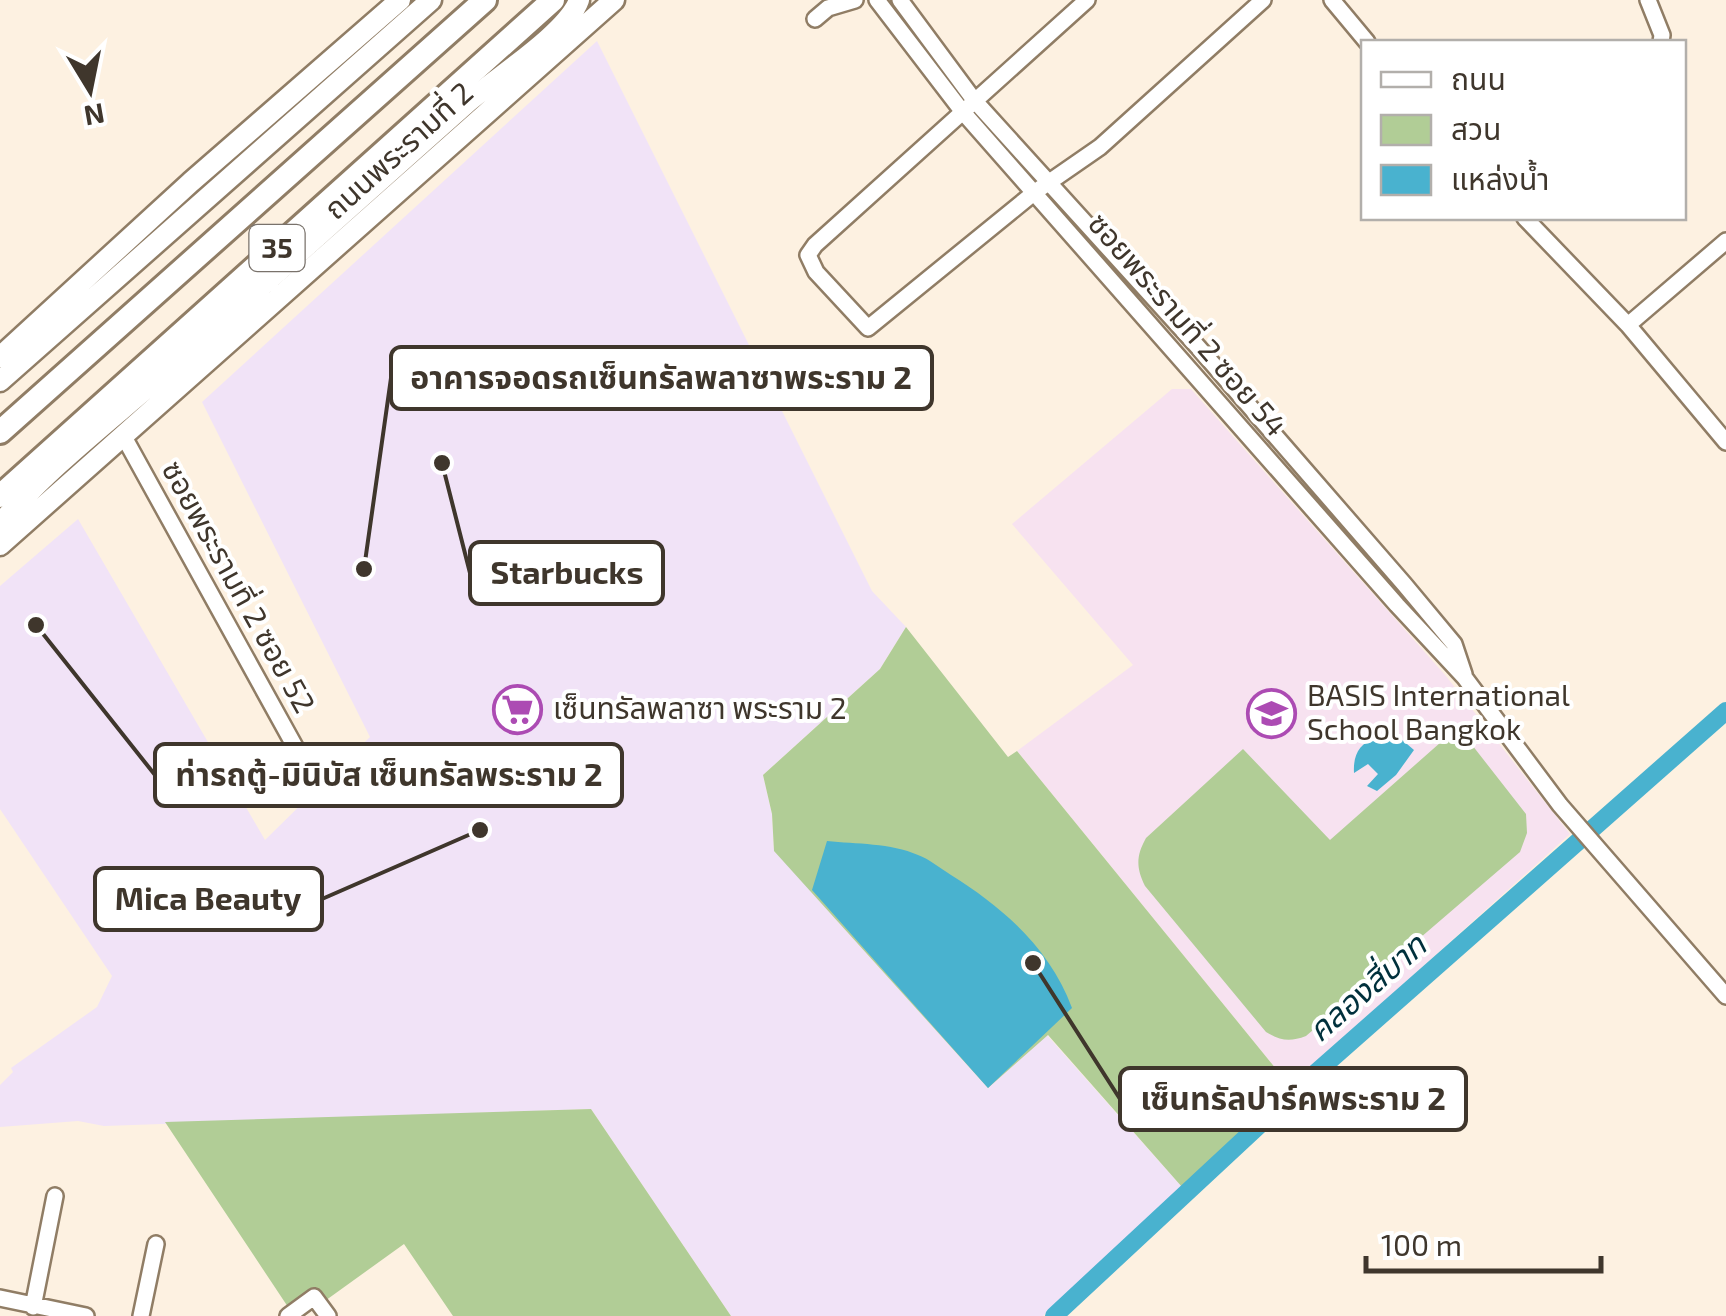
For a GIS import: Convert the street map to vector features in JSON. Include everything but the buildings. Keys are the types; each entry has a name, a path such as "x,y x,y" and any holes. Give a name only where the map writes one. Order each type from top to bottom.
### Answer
{"highway":[{"name":"ถนนพระรามที่ 2","path":"0,423 474,0"},
{"path":"0,432 486,0"},
{"path":"0,476 534,0"},
{"name":"ถนนพระรามที่ 2","path":"0,496 553,0"}],"main road":[{"path":"0,357 68,292 400,0"},
{"path":"0,381 431,0"},
{"path":"0,524 60,464 271,276 496,78 550,36 575,11 579,0"},
{"name":"ถนนพระรามที่ 2","path":"0,545 614,0"}],"street":[{"path":"815,19 828,8 854,0"},
{"name":"ซอยพระรามที่ 2 ซอย 54","path":"877,0 968,105 1035,192 1442,656 1466,678 1560,805 1726,996"},
{"name":"ซอยพระรามที่ 2 ซอย 54","path":"900,0 968,105 1050,182 1295,459 1454,644 1466,678"},
{"path":"1087,0 808,254 816,272 868,328 1035,192 1100,147 1263,0"},
{"path":"1332,0 1366,40"},
{"path":"1648,0 1661,40"},
{"path":"1527,220 1628,325 1726,442"},
{"path":"1628,325 1726,241"},
{"name":"ซอยพระรามที่ 2 ซอย 52","path":"124,436 304,763"},
{"path":"1280,472 1295,459"},
{"path":"33,1306 55,1196"},
{"path":"141,1316 156,1244"},
{"path":"288,1316 314,1297 328,1316"},
{"path":"0,1298 86,1316"}],"shaded area":[{"path":"597,41 872,591 906,627 880,669 763,775 772,814 774,851 812,890 1047,1035 1182,1187 1043,1316 731,1316 591,1109 104,1126 78,1121 0,1127 0,1085 13,1072 11,1068 97,1007 112,976 0,809 0,586 78,519 265,840 370,737 202,402"},
{"name":"BASIS International School Bangkok","path":"1172,389 1191,389 1446,676 1570,834 1290,1086 1017,751 1133,665 1012,524"}],"green space":[{"path":"906,627 1008,757 1017,751 1290,1086 1182,1187 1048,1035 988,1088 774,851 772,814 763,775 880,669"},
{"path":"1458,727 1526,814 1527,833 1520,852 1306,1036 1286,1040 1266,1032 1145,886 1138,862 1146,838 1243,749 1330,840"},
{"path":"591,1109 731,1316 453,1316 404,1244 304,1316 294,1316 165,1122"}],"water":[{"path":"1376,737 1400,738 1414,750 1396,775 1377,791 1367,786 1378,774 1368,764 1354,773 1358,751"},
{"path":"827,841 908,851 971,888 1007,916 1038,949 1072,1008 988,1088 812,890"}],"waterway":[{"name":"คลองสี่บาท","path":"1054,1316 1311,1077 1726,711"}],"place":[{"name":"Starbucks","path":"442,463"},
{"name":"อาคารจอดรถเซ็นทรัลพลาซาพระราม 2","path":"364,569"},
{"name":"ท่ารถตู้-มินิบัส เซ็นทรัลพระราม 2","path":"36,625"},
{"name":"เซ็นทรัลพลาซา พระราม 2","path":"518,709"},
{"name":"BASIS International School Bangkok","path":"1272,713"},
{"name":"Mica Beauty","path":"480,830"},
{"name":"เซ็นทรัลปาร์คพระราม 2","path":"1033,963"}]}
